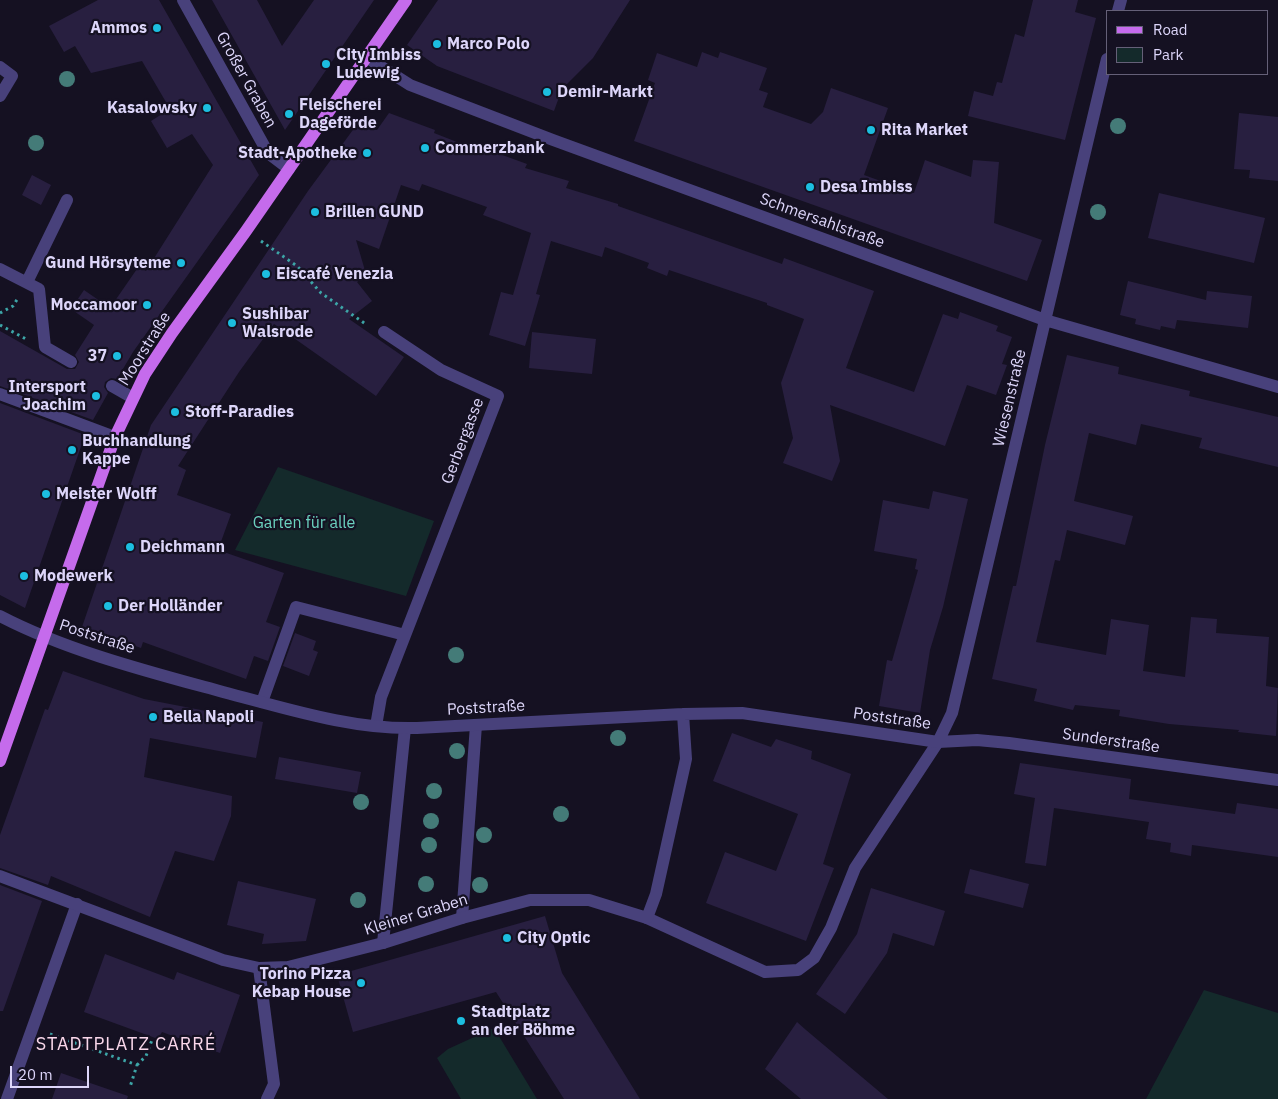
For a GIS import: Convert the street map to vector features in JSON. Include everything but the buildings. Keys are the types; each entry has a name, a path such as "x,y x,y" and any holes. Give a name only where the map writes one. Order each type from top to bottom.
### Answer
{"main road":[{"name":"Moorstraße","path":"0,761 46,637 115,436 133,398 172,333 406,0"}],"street":[{"name":"Großer Graben","path":"183,0 268,153 289,169"},
{"name":"Schmersahlstraße","path":"366,57 419,88 552,140 1045,320 1278,387"},
{"name":"Wiesenstraße","path":"647,918 765,972 798,970 814,958 831,928 855,868 938,742 952,713 1106,63"},
{"path":"0,67 12,76 0,96"},
{"path":"27,282 67,200"},
{"path":"0,268 39,289 45,347 71,362"},
{"name":"Gerbergasse","path":"376,726 381,697 498,396 441,370 384,332"},
{"path":"112,386 133,398"},
{"path":"0,394 115,436"},
{"path":"262,702 296,607 405,635"},
{"name":"Poststraße","path":"0,616 46,637 159,674 262,702 346,722 405,728 683,714 742,714 938,742"},
{"path":"647,918 656,894 686,759 683,714"},
{"path":"462,918 476,725"},
{"path":"383,943 405,728"},
{"name":"Sunderstraße","path":"938,742 977,740 1009,743 1278,780"},
{"name":"Kleiner Graben","path":"0,876 223,960 259,968 288,966 383,943 462,918 530,900 589,900 647,918"},
{"path":"7,1099 77,904"},
{"path":"259,968 261,998 274,1084 267,1099"}],"path":[{"path":"246,230 297,266 321,293 368,326 384,332"},
{"path":"33,1028 137,1064"},
{"path":"130,1087 137,1064 146,1056 152,1040"}],"green space":[{"name":"Garten für alle","path":"278,467 434,521 406,596 235,550"},
{"path":"1204,990 1278,1013 1278,1099 1146,1099"},
{"path":"494,1028 537,1099 461,1099 437,1058 448,1049"}],"place":[{"name":"Ammos","path":"157,28"},
{"name":"Marco Polo","path":"437,44"},
{"name":"City Imbiss Ludewig","path":"326,64"},
{"name":"Demir-Markt","path":"547,92"},
{"name":"Kasalowsky","path":"207,108"},
{"name":"Fleischerei Dageförde","path":"289,114"},
{"name":"Rita Market","path":"871,130"},
{"name":"Commerzbank","path":"425,148"},
{"name":"Stadt-Apotheke","path":"367,153"},
{"name":"Desa Imbiss","path":"810,187"},
{"name":"Brillen GUND","path":"315,212"},
{"name":"Gund Hörsyteme","path":"181,263"},
{"name":"Eiscafé Venezia","path":"266,274"},
{"name":"Moccamoor","path":"147,305"},
{"name":"Sushibar Walsrode","path":"232,323"},
{"name":"37","path":"117,356"},
{"name":"Intersport Joachim","path":"96,396"},
{"name":"Stoff-Paradies","path":"175,412"},
{"name":"Buchhandlung Kappe","path":"72,450"},
{"name":"Meister Wolff","path":"46,494"},
{"name":"Deichmann","path":"130,547"},
{"name":"Modewerk","path":"24,576"},
{"name":"Der Holländer","path":"108,606"},
{"name":"Bella Napoli","path":"153,717"},
{"name":"City Optic","path":"507,938"},
{"name":"Torino Pizza Kebap House","path":"361,983"},
{"name":"Stadtplatz an der Böhme","path":"461,1021"}],"district":[{"name":"STADTPLATZ CARRÉ","path":"126,1045"}]}
